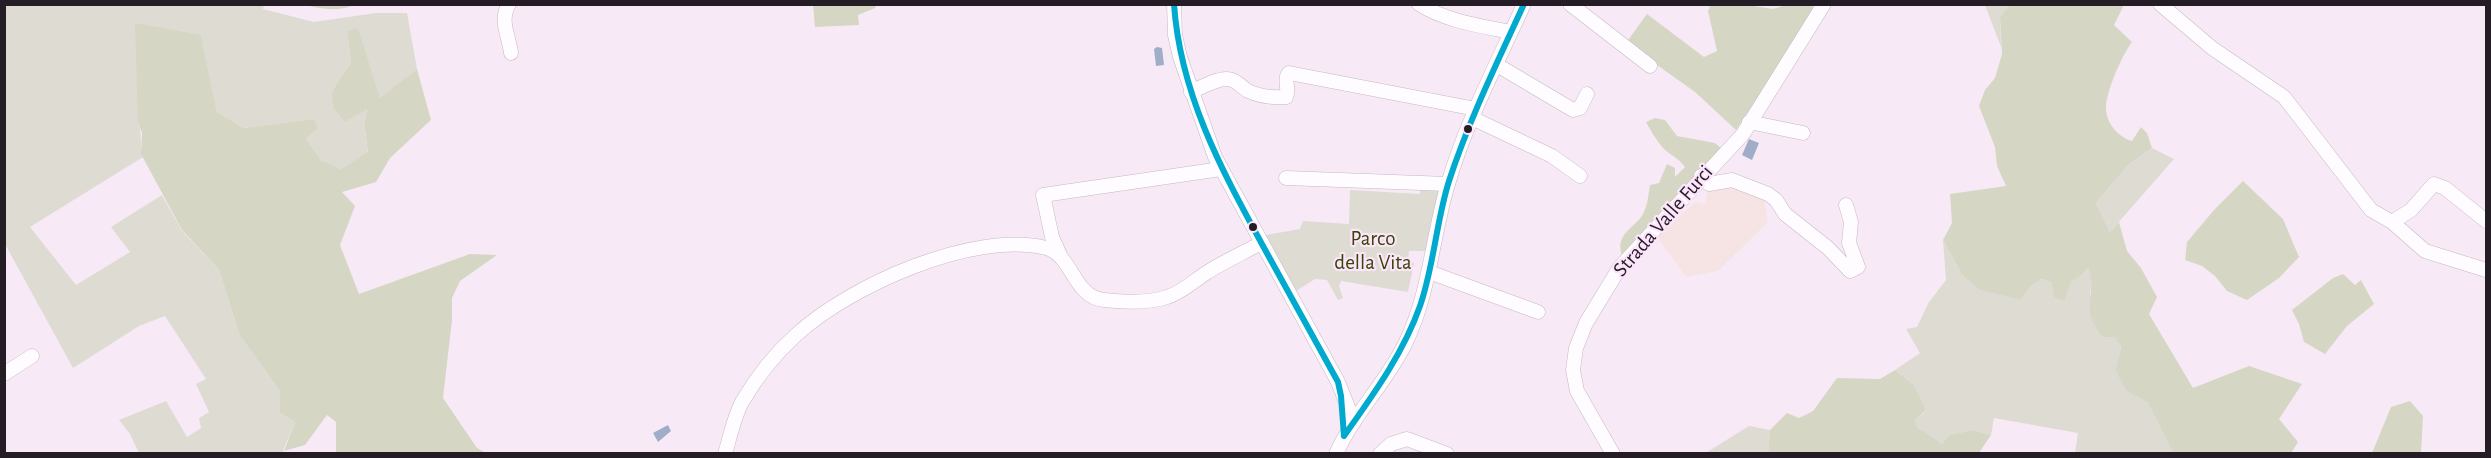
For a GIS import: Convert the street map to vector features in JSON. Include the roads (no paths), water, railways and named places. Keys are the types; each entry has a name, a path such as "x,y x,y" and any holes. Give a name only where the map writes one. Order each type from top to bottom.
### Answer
{"street":[{"path":"509,4 504,13 504,23 512,53"},
{"path":"1174,4 1180,57 1221,169 1338,382 1354,422"},
{"path":"1419,4 1428,10 1466,22 1511,32"},
{"path":"1340,452 1344,436 1381,385 1406,342 1421,305 1448,184 1474,113 1524,4"},
{"path":"1570,4 1650,66"},
{"name":"Strada Valle Furci","path":"1613,453 1577,391 1574,370 1576,348 1596,304 1620,267 1701,176 1743,134 1824,4"},
{"path":"2160,4 2212,48 2284,97 2371,210 2392,222 2425,251 2487,270"},
{"path":"1497,65 1573,110 1580,108 1587,94"},
{"path":"1191,92 1228,79 1251,92 1286,98 1289,73 1474,113 1552,156 1580,176"},
{"path":"1749,123 1803,133"},
{"path":"1221,169 1043,195 1052,237 1060,255 1081,288 1092,297 1103,300 1147,300 1168,297 1261,243"},
{"path":"1701,176 1709,184 1732,180 1746,183 1768,194 1776,200 1785,214 1828,248 1851,271 1858,267 1849,243 1851,222 1846,205"},
{"path":"1286,178 1448,184"},
{"path":"2392,222 2411,210 2434,184 2445,188 2487,221"},
{"path":"725,453 741,404 770,364 796,335 822,315 852,297 896,275 951,253 986,247 1022,246 1048,249 1060,255"},
{"path":"1429,272 1538,312"},
{"path":"4,374 32,356"},
{"path":"1342,394 1344,436"},
{"path":"1380,453 1391,444 1407,439 1447,453"}],"water":[{"path":"1162,48 1164,65 1156,66 1154,49"},
{"path":"1749,139 1759,143 1752,160 1742,155"},
{"path":"668,425 671,431 658,442 653,433"}],"park label":[{"name":"Parco della Vita","path":"1373,251"}]}
